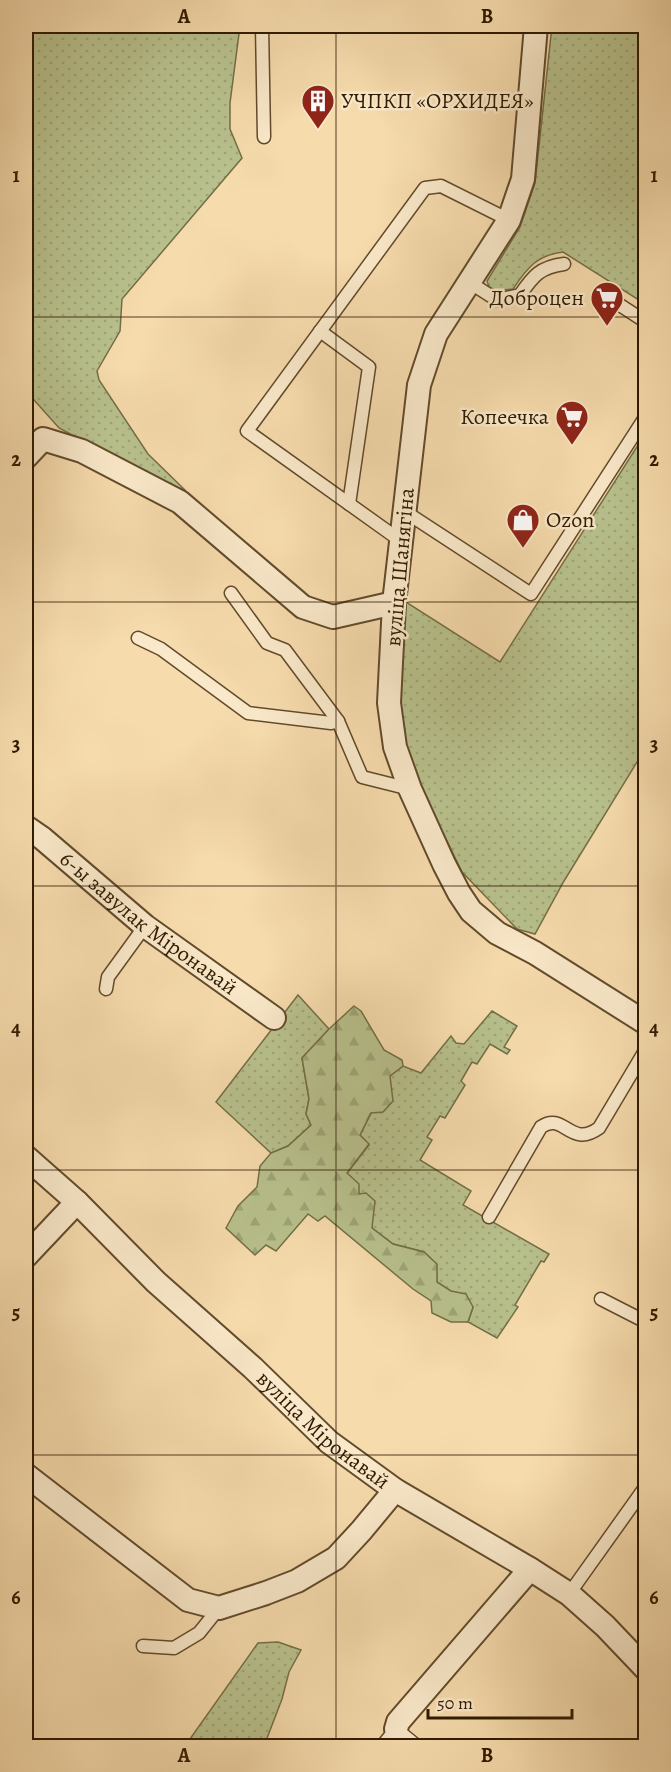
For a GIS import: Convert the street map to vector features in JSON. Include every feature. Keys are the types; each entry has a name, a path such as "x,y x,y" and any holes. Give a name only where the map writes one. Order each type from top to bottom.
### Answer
{"street":[{"name":"вуліца Шанягіна","path":"536,26 523,179 509,220 436,334 418,385 394,603 389,703 395,747 410,789 444,864 471,911 497,933 535,953 645,1023"},
{"path":"26,457 43,439 82,451 180,502 303,607 333,617 394,603"},
{"name":"6-ы завулак Міронавай","path":"26,826 145,926 274,1018"},
{"name":"вуліца Міронавай","path":"26,1157 77,1202 156,1282 253,1368 328,1442 394,1490 569,1594 605,1626 645,1669"},
{"path":"26,1256 77,1202"},
{"path":"26,1475 189,1600 219,1608 297,1581 336,1558 394,1490"},
{"path":"396,1729 398,1722 530,1569"}],"lane":[{"path":"262,26 264,137"},
{"path":"401,541 247,430 425,188 441,186 509,220"},
{"path":"469,282 498,300 520,295 534,276 550,266 564,264"},
{"path":"606,296 645,322"},
{"path":"320,331 369,367 349,504"},
{"path":"404,511 531,594 645,416"},
{"path":"231,592 267,643 285,650 338,721 362,777 410,789"},
{"path":"138,638 161,649 248,713 331,723 338,721"},
{"path":"106,989 108,977 145,926"},
{"path":"489,1217 541,1127 548,1122 555,1123 584,1136 599,1128 645,1049"},
{"path":"601,1299 645,1322"},
{"path":"569,1594 645,1486"},
{"path":"143,1646 174,1648 199,1633 219,1608"},
{"path":"605,1626 645,1651"},
{"path":"382,1746 396,1729 417,1746"}],"green space":[{"path":"26,26 240,26 230,103 230,129 242,158 122,299 120,331 97,371 99,380 148,454 186,491 139,471 59,428 26,391"},
{"path":"552,26 645,26 645,304 563,252 539,259 513,289 497,291 489,287 487,281 520,227 535,183"},
{"path":"645,434 645,749 564,881 535,934 517,929 462,872 421,788 405,747 399,701 400,661 406,602 500,662"},
{"path":"298,995 329,1029 302,1058 309,1099 306,1114 311,1125 288,1146 271,1153 216,1102"},
{"path":"354,1006 361,1011 384,1050 402,1060 403,1066 390,1076 393,1101 383,1112 371,1113 360,1135 369,1144 347,1173 359,1184 359,1194 366,1193 375,1201 372,1228 393,1244 424,1252 437,1264 437,1282 451,1291 466,1294 473,1307 468,1322 451,1322 432,1313 431,1301 413,1289 325,1216 318,1221 308,1214 276,1251 266,1245 255,1255 226,1228 238,1206 257,1187 260,1166 271,1153 288,1146 311,1125 306,1114 309,1099 302,1058"},
{"path":"492,1011 517,1026 504,1047 510,1050 507,1054 490,1044 477,1064 472,1062 461,1081 465,1085 445,1118 440,1116 427,1137 432,1140 420,1160 471,1191 463,1205 549,1254 544,1262 541,1261 515,1305 518,1307 497,1338 468,1322 473,1307 437,1282 436,1264 424,1252 393,1244 372,1228 359,1194 347,1173 369,1145 360,1135 390,1076 403,1066 421,1073 451,1036 456,1043 464,1044"},
{"path":"278,1642 301,1650 289,1672 282,1699 264,1746 185,1746 258,1643"}],"place":[{"name":"УЧПКП «ОРХИДЕЯ»","path":"318,130"},
{"name":"Доброцен","path":"607,327"},
{"name":"Копеечка","path":"572,446"},
{"name":"Ozon","path":"523,549"}]}
